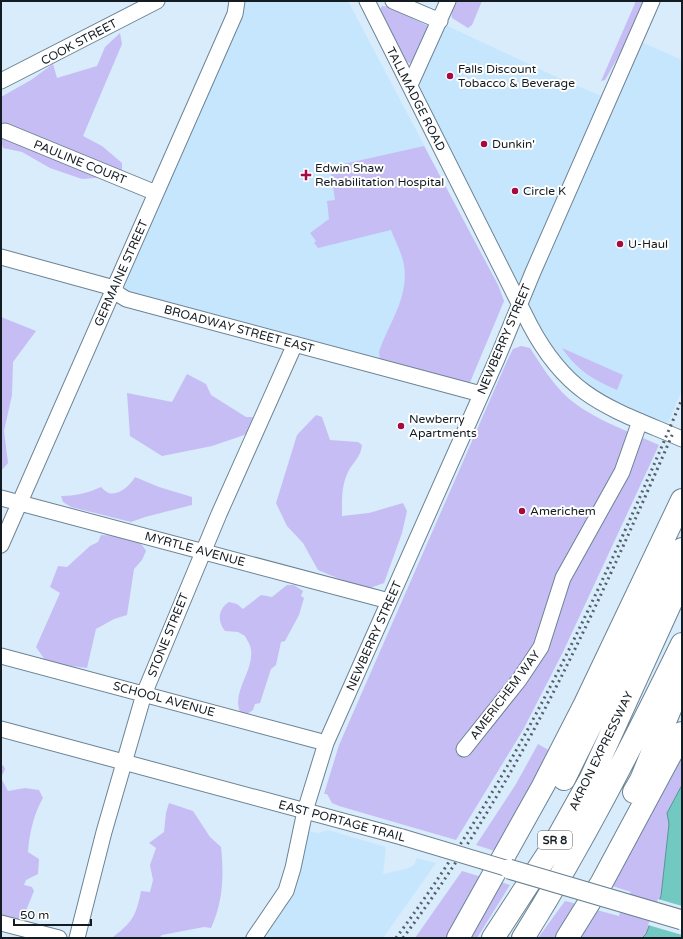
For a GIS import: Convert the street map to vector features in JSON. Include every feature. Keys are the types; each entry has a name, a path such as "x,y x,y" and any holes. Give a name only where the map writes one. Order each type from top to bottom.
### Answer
{"highway":[{"path":"458,938 543,786 582,711 682,500"},
{"path":"509,869 557,791 579,750 630,646 663,590 682,549"},
{"name":"AKRON EXPRESSWAY","path":"493,938 553,846 591,778 682,578"},
{"name":"AKRON EXPRESSWAY","path":"523,938 550,895 607,790 682,644"},
{"path":"583,890 641,780 682,680"},
{"path":"567,938 602,882 682,733"}],"main road":[{"name":"EAST PORTAGE TRAIL","path":"509,869 682,920"}],"street":[{"name":"COOK STREET","path":"1,81 156,1"},
{"name":"GERMAINE STREET","path":"1,545 235,14 237,1"},
{"name":"TALLMADGE ROAD","path":"367,1 548,357 568,379 592,398 682,439"},
{"path":"392,1 440,21"},
{"path":"410,85 448,1"},
{"name":"NEWBERRY STREET","path":"254,938 286,891 305,812 326,742 481,394 652,1"},
{"name":"PAULINE COURT","path":"5,131 156,193"},
{"name":"BROADWAY STREET EAST","path":"1,257 114,288 118,294 126,299 481,394"},
{"name":"STONE STREET","path":"76,938 124,761 144,694 190,581 295,344"},
{"name":"AMERICHEM WAY","path":"464,749 518,680 541,647 563,578 622,472 640,421"},
{"name":"MYRTLE AVENUE","path":"1,498 204,550 389,601"},
{"name":"SCHOOL AVENUE","path":"1,656 326,742"},
{"name":"EAST PORTAGE TRAIL","path":"1,729 402,837 509,869"},
{"path":"1,923 59,938"}],"shaded area":[{"name":"Edwin Shaw Rehabilitation Hospital","path":"244,1 348,1 498,285 504,301 468,387 126,293 122,288 244,11"},
{"path":"455,1 482,1 472,25 468,28 452,18 451,10"},
{"path":"636,1 645,1 605,80 601,81"},
{"path":"382,6 390,7 428,26 430,30 416,61 411,64 405,61 379,11"},
{"path":"441,23 565,81 607,98 520,298 414,85"},
{"path":"120,33 122,44 83,136 102,146 122,163 122,176 82,179 50,168 22,152 3,148 1,141 1,97 31,80 53,64 57,78 97,66 105,47"},
{"path":"639,41 682,60 682,390 665,430 600,401 560,367 523,303"},
{"path":"424,146 498,285 504,301 468,387 380,360 379,352 401,299 405,277 403,261 391,230 318,248 314,243 316,241 310,233 329,219 327,201 335,200 330,167"},
{"path":"1,317 36,331 13,362 12,395 4,431 8,463 1,471"},
{"path":"521,346 530,348 556,386 577,405 611,424 659,445 563,652 523,730 456,840 339,806 332,803 327,794 324,794 339,745 507,361 513,349"},
{"path":"562,348 623,375 617,390 586,374 574,363"},
{"path":"187,374 206,384 211,395 246,417 253,417 250,433 212,446 162,456 130,436 127,393 172,402"},
{"path":"316,415 322,417 330,440 358,442 362,445 360,453 348,472 344,483 342,494 342,516 369,513 403,503 407,511 402,533 384,583 370,588 349,583 318,570 303,543 287,526 276,503 297,435"},
{"path":"135,477 159,487 192,497 192,505 131,522 71,507 63,502 61,496 81,494 101,487 113,494 131,483"},
{"path":"101,535 120,536 138,541 146,551 142,560 134,569 127,615 114,619 96,629 87,668 47,663 36,647 60,593 50,587 58,566 67,567 90,546 98,542"},
{"path":"287,585 294,585 303,591 301,596 304,598 299,615 285,641 281,642 276,665 271,669 260,703 255,704 253,710 247,714 241,714 238,706 238,698 249,666 251,648 245,636 238,632 225,631 222,627 220,619 221,612 225,605 229,602 237,604 243,609 261,595 272,597"},
{"path":"538,744 552,752 501,853 476,845 516,784"},
{"path":"682,750 682,785 667,813 669,824 661,896 646,934 642,938 575,938 593,909 619,916 623,902 631,892 609,885"},
{"path":"3,765 5,769 1,778 1,766"},
{"path":"1,778 8,791 25,788 39,790 43,798 32,824 28,852 39,859 38,874 26,880 24,885 32,887 34,891 25,913 20,919 9,920 1,916"},
{"path":"682,785 682,938 642,938 646,934 661,896 669,824 667,813"},
{"path":"169,803 193,811 210,837 221,847 222,889 218,908 211,928 204,927 162,935 159,938 112,938 129,923 135,913 141,891 150,892 153,880 150,865 156,848 149,843 164,832 166,813"},
{"path":"301,830 318,833 328,830 386,847 383,874 406,869 414,865 417,858 436,863 383,938 254,938 268,919"},
{"path":"462,871 485,878 451,938 415,938"},
{"path":"498,881 510,885 477,938 465,938"},
{"path":"565,901 581,905 558,938 538,938"}],"pier":[{"path":"658,899 682,906 682,935 648,925"}],"railway":[{"path":"396,938 440,875 481,811 519,745 589,608 682,399"},
{"path":"403,938 445,879 483,819 553,694 615,565 673,433"}],"place":[{"name":"Falls Discount Tobacco & Beverage","path":"450,76"},
{"name":"Dunkin'","path":"484,144"},
{"name":"Edwin Shaw Rehabilitation Hospital","path":"306,175"},
{"name":"Circle K","path":"515,191"},
{"name":"U-Haul","path":"620,244"},
{"name":"Newberry Apartments","path":"401,426"},
{"name":"Americhem","path":"522,511"}]}
